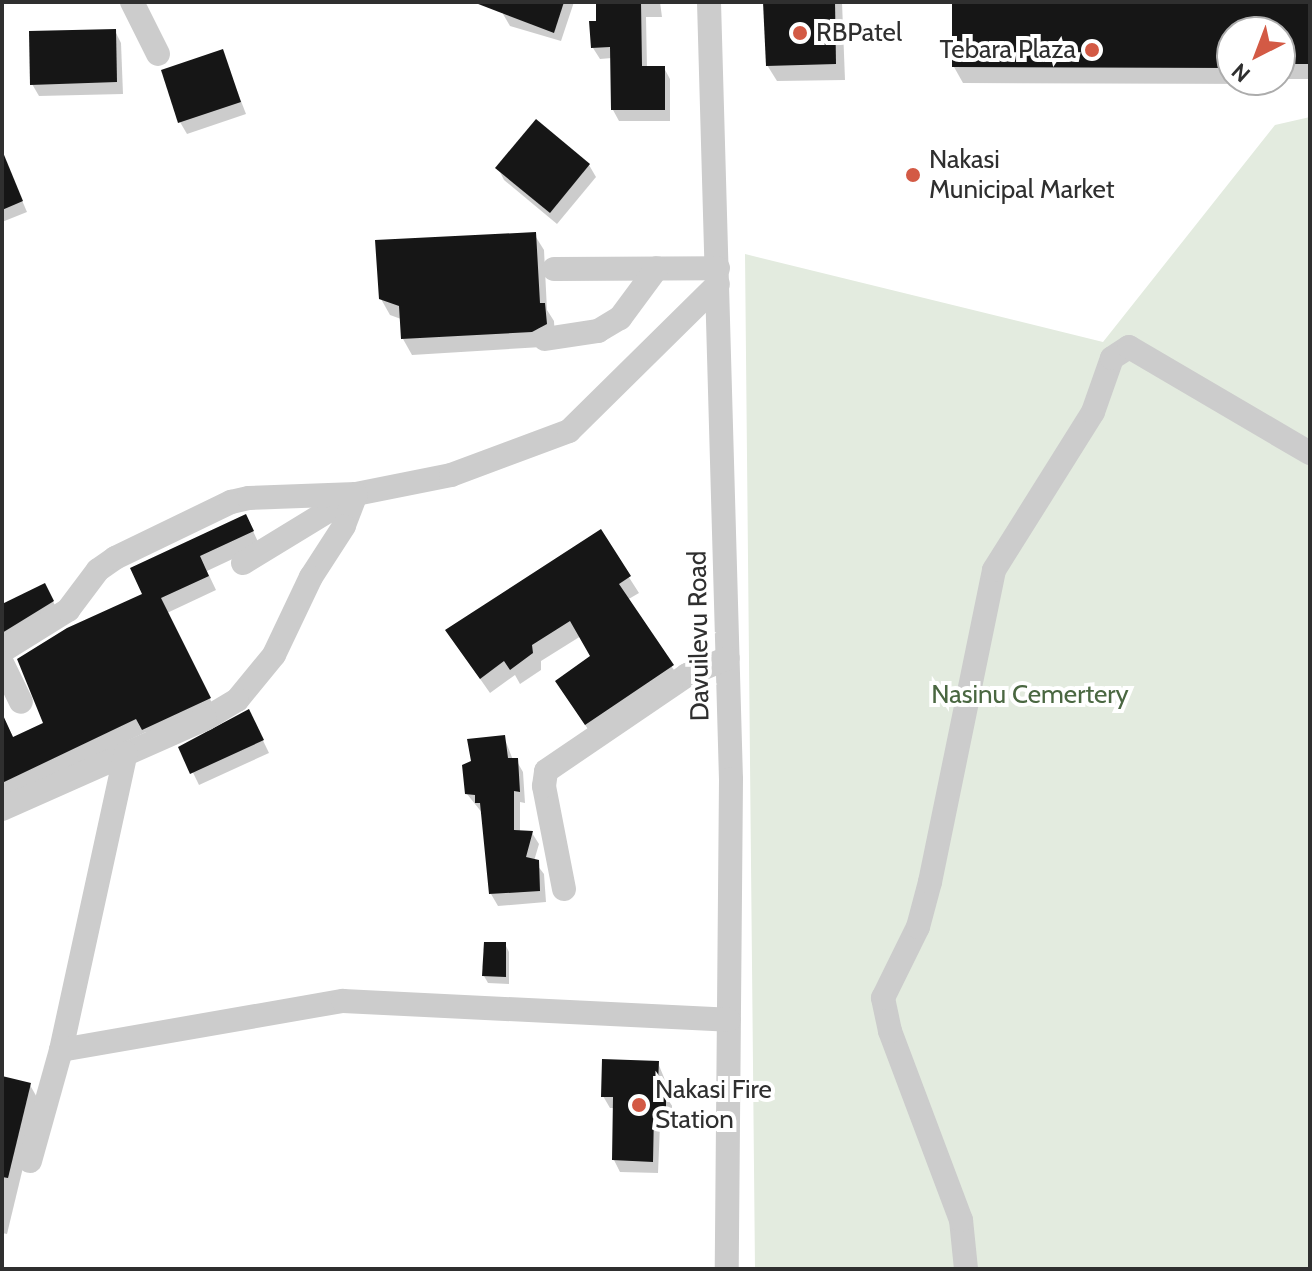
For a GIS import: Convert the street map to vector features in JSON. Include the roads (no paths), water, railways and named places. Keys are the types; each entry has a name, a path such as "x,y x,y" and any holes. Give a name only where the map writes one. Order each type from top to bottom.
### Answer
{"street":[{"path":"132,2 158,54"},
{"name":"Davuilevu Road","path":"709,2 728,658 727,1269"},
{"path":"554,269 657,268 718,276"},
{"path":"545,339 598,331 620,318 657,268"},
{"path":"2,651 68,610 98,570 115,558 231,502 249,498 356,494 451,475 520,453 569,431 718,276"},
{"path":"966,1269 961,1220 890,1031 883,998 918,927 926,897 955,772 985,602 994,570 1093,412 1112,358 1129,347 1310,453"},
{"path":"243,563 356,494"},
{"path":"2,809 221,711 250,687 274,655 311,577 344,526 356,494"},
{"path":"564,889 544,786 546,771 687,675 728,658"},
{"path":"2,663 21,702"},
{"path":"30,1161 61,1050 126,753"},
{"path":"61,1050 343,1001 729,1020"}],"place":[{"name":"RBPatel","path":"800,33"},
{"name":"Tebara Plaza","path":"1092,50"},
{"name":"Nakasi Municipal Market","path":"913,175"},
{"name":"Nakasi Fire Station","path":"639,1105"}],"park label":[{"name":"Nasinu Cemertery","path":"1030,695"}]}
